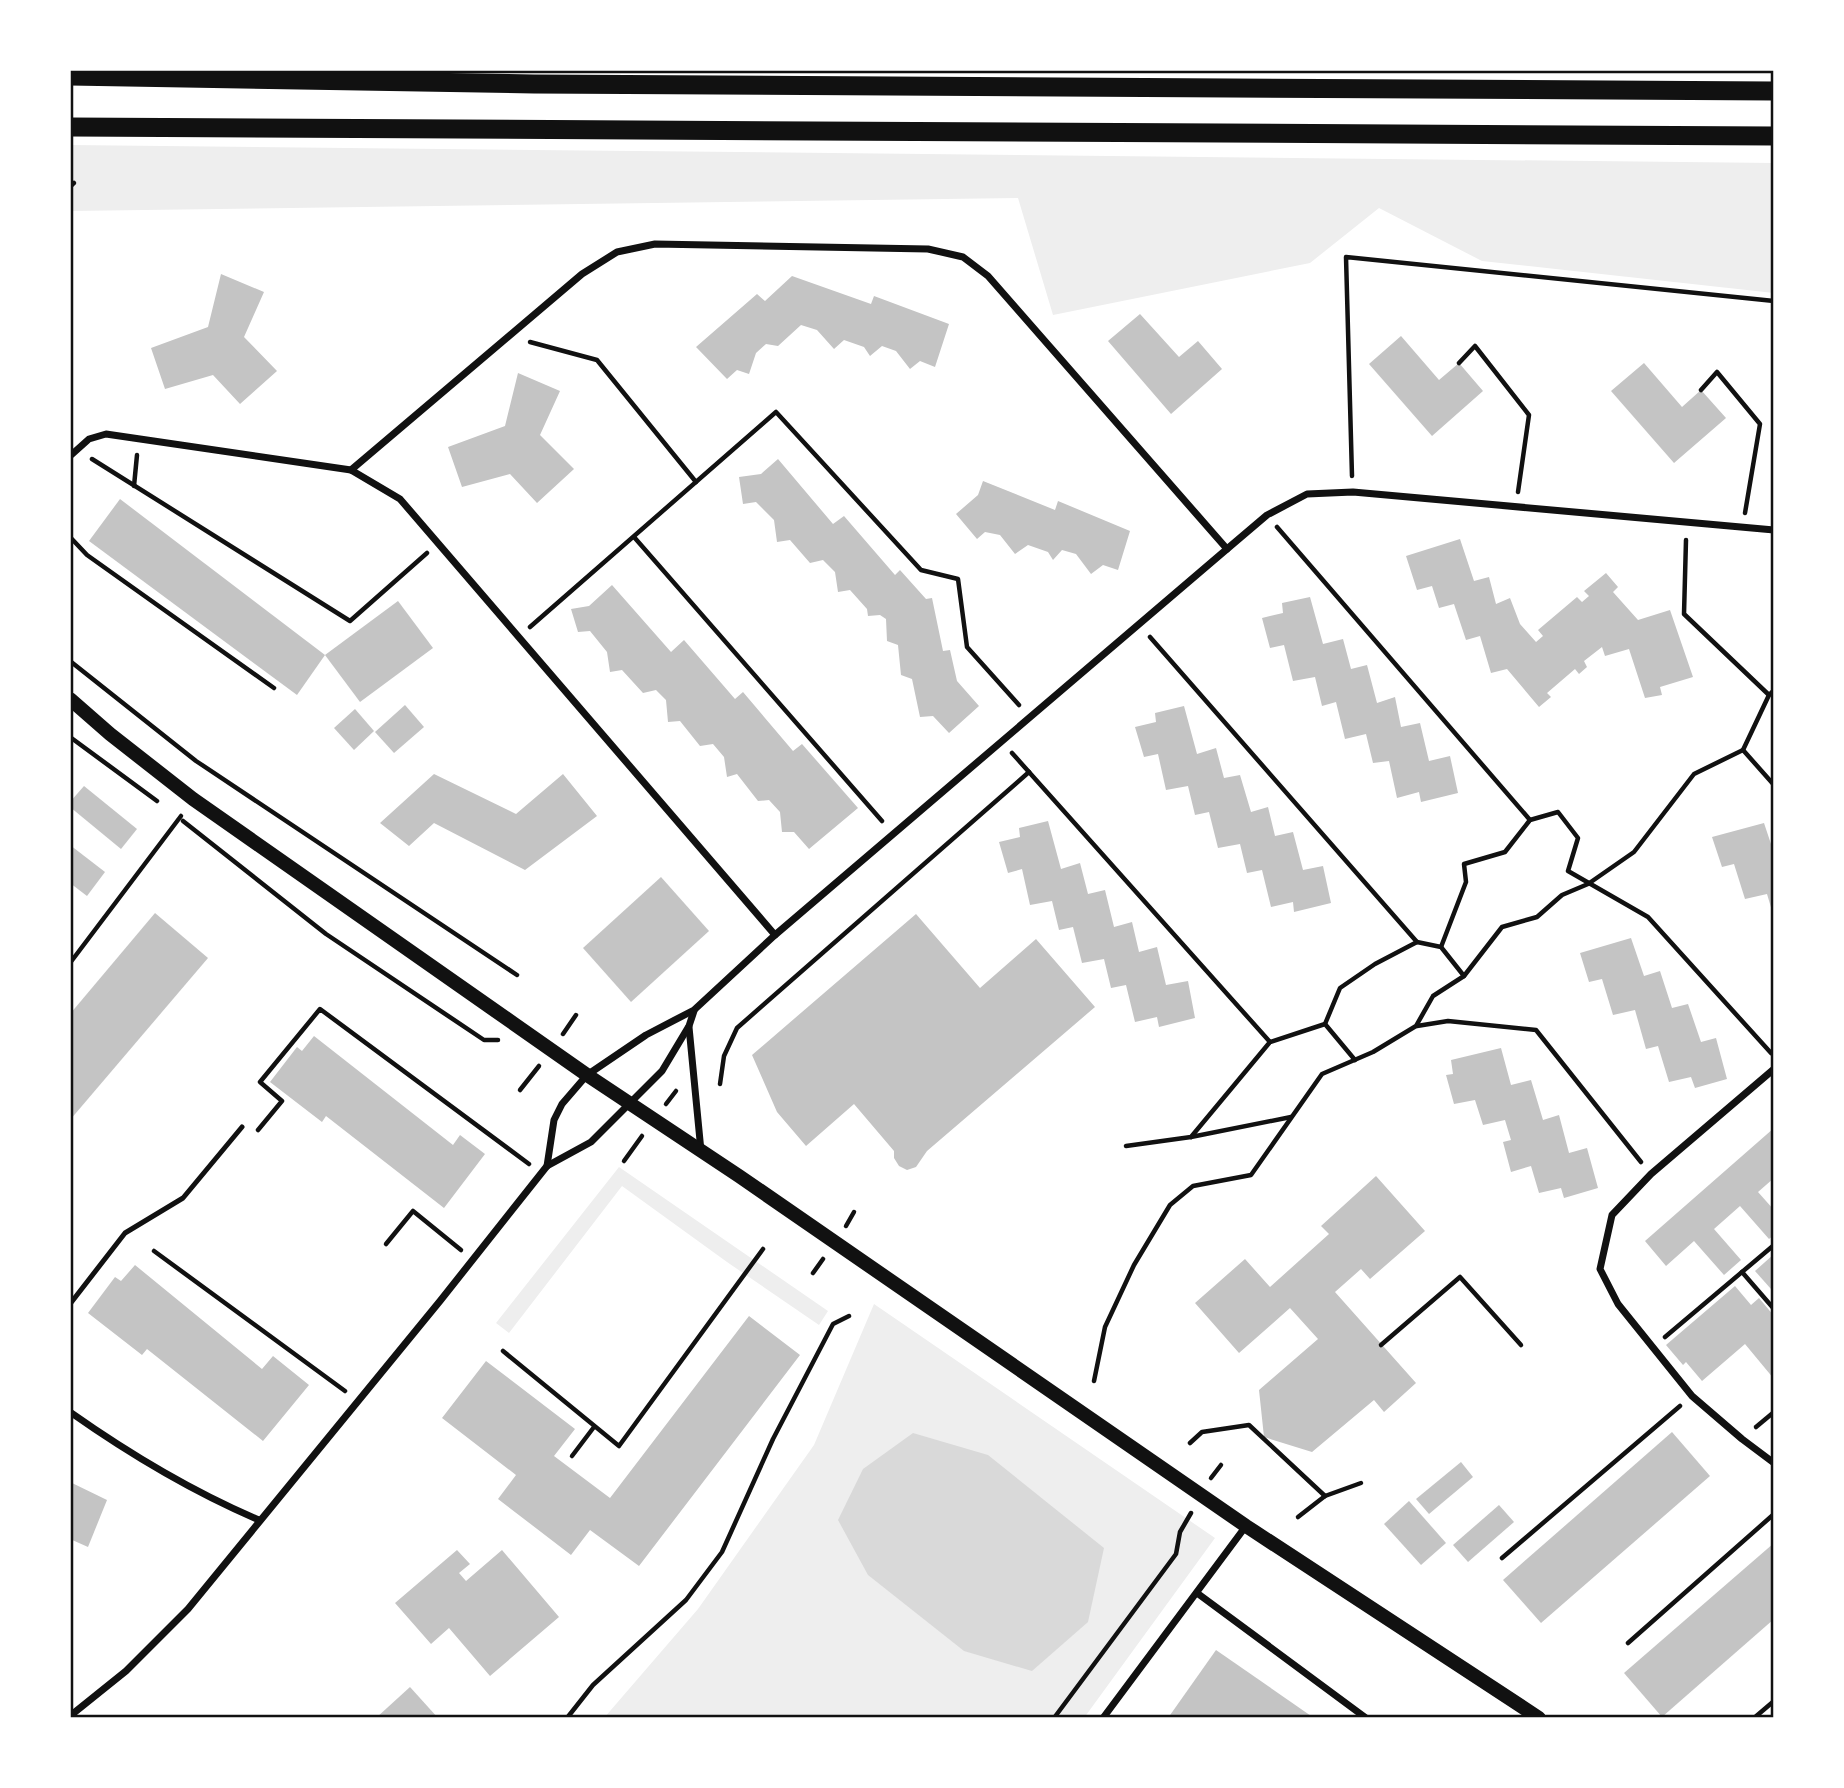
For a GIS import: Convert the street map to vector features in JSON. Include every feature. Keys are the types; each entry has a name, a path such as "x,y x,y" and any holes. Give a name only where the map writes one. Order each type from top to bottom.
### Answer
{"highway":[{"path":"70,76 534,84 1774,91"},
{"path":"70,127 1774,136"}],"main road":[{"path":"70,699 193,799 587,1075 1201,1494 1539,1718"}],"street":[{"path":"351,470 582,274 617,252 655,244 928,248 963,257 988,276 1227,549"},
{"path":"70,456 89,439 106,434 351,470 400,499 775,935"},
{"path":"547,1166 554,1120 562,1104 587,1075 646,1035 694,1010 775,935 1227,549 1268,515 1307,494 1353,492 1774,530"},
{"path":"70,1716 126,1671 188,1609 547,1166 591,1142 662,1071 689,1026 694,1010"},
{"path":"689,1026 702,1151"},
{"path":"1774,1069 1651,1174 1612,1215 1600,1269 1618,1304 1692,1396 1774,1463"},
{"path":"70,1412 114,1443 207,1497 259,1520"},
{"path":"1103,1718 1247,1525"},
{"path":"1197,1593 1366,1718"}],"lane":[{"path":"70,1304 125,1233 183,1198 242,1127"}],"path":[{"path":"1353,492 1346,257 1774,302"},
{"path":"509,336 597,360 696,482"},
{"path":"1459,363 1475,346 1529,415 1515,506"},
{"path":"1701,390 1717,372 1760,424 1743,527"},
{"path":"519,637 776,412 921,569 958,579 967,647 1030,718"},
{"path":"134,486 139,439"},
{"path":"77,450 350,621 438,544"},
{"path":"1268,515 1530,820"},
{"path":"1686,523 1684,614 1769,695"},
{"path":"70,537 87,555 274,688"},
{"path":"634,537 893,835"},
{"path":"1140,625 1417,942 1441,947 1464,976"},
{"path":"70,661 196,761 517,975"},
{"path":"1416,1026 1433,996 1464,976 1502,927 1537,917 1562,895 1588,884 1634,852 1694,774 1743,750 1769,695 1774,690"},
{"path":"70,737 158,802"},
{"path":"1002,742 1270,1042"},
{"path":"1743,750 1774,785"},
{"path":"720,1084 724,1056 737,1028 1030,772"},
{"path":"169,810 326,934 484,1040"},
{"path":"1441,947 1466,882 1464,863 1505,852 1530,820 1558,813 1578,838 1568,871 1648,916 1774,1056"},
{"path":"70,963 180,819"},
{"path":"1191,1137 1270,1042 1325,1024 1340,988 1375,964 1417,942"},
{"path":"253,1136 282,1101 260,1082 320,1009 541,1173"},
{"path":"1094,1381 1105,1327 1134,1265 1170,1205 1193,1186 1251,1175 1322,1074 1355,1060 1416,1026 1448,1021 1536,1030 1651,1174"},
{"path":"1325,1024 1355,1060"},
{"path":"1126,1146 1191,1137 1292,1117"},
{"path":"386,1244 413,1211 473,1259"},
{"path":"1653,1347 1774,1245"},
{"path":"503,1351 619,1446 764,1249"},
{"path":"154,1251 359,1401"},
{"path":"1742,1272 1774,1309"},
{"path":"1381,1345 1460,1277 1521,1345"},
{"path":"567,1718 593,1685 686,1600 722,1552 773,1438 833,1324 849,1316"},
{"path":"1502,1558 1692,1396"},
{"path":"1190,1443 1202,1432 1249,1425 1325,1496"},
{"path":"572,1456 594,1427"},
{"path":"1054,1718 1176,1554 1180,1532 1221,1465"},
{"path":"1298,1517 1325,1496 1361,1483"},
{"path":"1628,1643 1774,1514"},
{"path":"1754,1718 1774,1701"}],"shaded area":[{"path":"70,145 1774,163 1774,293 1482,261 1379,208 1310,263 1053,315 1018,198 70,211"},
{"path":"619,1167 828,1311 819,1325 622,1186 509,1333 496,1323"},
{"path":"874,1304 1215,1538 1084,1718 604,1718 698,1609 814,1445"},
{"path":"913,1433 988,1455 1104,1548 1088,1622 1032,1671 964,1651 868,1575 838,1520 863,1469"}],"building":[{"path":"221,274 264,292 244,337 277,371 240,404 213,375 165,389 151,348 208,327"},
{"path":"792,276 871,304 874,296 949,324 935,367 920,361 910,369 896,351 882,346 870,356 864,347 844,340 834,349 817,330 801,325 778,346 766,344 756,353 749,374 737,370 727,379 696,347 757,294 765,301"},
{"path":"1140,314 1179,357 1198,341 1222,369 1171,414 1108,341"},
{"path":"1401,336 1439,380 1459,363 1483,391 1432,436 1369,364"},
{"path":"1644,363 1682,407 1701,390 1726,418 1674,463 1611,391"},
{"path":"518,373 560,391 540,435 574,469 537,503 510,474 462,487 448,447 505,426"},
{"path":"778,459 833,524 844,516 895,575 900,570 926,599 932,598 943,651 950,650 957,681 979,706 949,733 933,716 920,717 912,679 901,675 898,645 887,641 886,619 880,615 868,616 867,609 850,590 838,592 835,572 823,560 810,563 790,540 777,542 774,520 756,502 743,504 739,477 761,474"},
{"path":"983,481 1055,510 1058,501 1130,531 1118,570 1103,565 1091,574 1076,554 1062,550 1053,560 1048,552 1028,545 1015,554 1000,535 985,532 977,539 956,514 978,495"},
{"path":"120,499 325,655 297,695 89,541"},
{"path":"1460,539 1474,581 1489,577 1496,604 1510,598 1520,624 1536,642 1543,636 1538,630 1577,597 1582,602 1589,596 1584,591 1606,573 1618,587 1613,592 1638,620 1670,610 1693,677 1660,687 1662,695 1645,698 1629,649 1605,656 1602,647 1584,661 1587,667 1579,674 1575,669 1547,693 1551,697 1539,707 1507,669 1491,673 1480,636 1466,640 1454,604 1439,608 1432,586 1417,590 1406,556"},
{"path":"612,585 671,652 684,640 735,699 743,692 793,751 802,744 858,808 809,849 794,832 782,832 780,812 769,800 758,801 737,774 727,777 724,757 713,744 700,746 680,721 668,722 666,700 656,690 643,693 622,670 610,672 607,652 590,631 578,632 571,609 589,606"},
{"path":"1310,597 1323,644 1343,639 1351,669 1367,665 1377,703 1395,697 1401,727 1420,723 1429,761 1450,756 1458,793 1421,802 1419,792 1397,798 1389,761 1373,763 1366,734 1345,739 1336,702 1322,706 1315,677 1293,681 1284,645 1270,648 1262,618 1283,613 1282,603"},
{"path":"398,601 433,648 360,702 325,655"},
{"path":"405,705 424,727 394,753 375,732"},
{"path":"1184,706 1197,754 1216,748 1224,778 1240,775 1251,812 1268,807 1275,836 1293,832 1303,870 1323,866 1331,903 1294,912 1293,902 1271,907 1262,870 1247,873 1240,844 1218,848 1209,812 1195,815 1188,786 1166,790 1158,754 1144,757 1135,727 1156,722 1155,713"},
{"path":"355,709 374,731 354,750 334,728"},
{"path":"434,774 516,814 563,774 597,816 525,870 434,823 409,846 380,823"},
{"path":"84,786 137,829 121,849 70,807 70,802"},
{"path":"1048,821 1061,869 1080,863 1088,894 1105,890 1114,927 1132,922 1139,952 1157,947 1166,985 1188,981 1195,1018 1159,1027 1157,1017 1135,1022 1126,985 1111,988 1104,959 1082,963 1073,927 1059,930 1052,901 1030,905 1022,869 1008,873 999,842 1020,837 1019,828"},
{"path":"1764,823 1774,853 1773,914 1767,894 1745,899 1734,864 1722,867 1712,837"},
{"path":"70,845 105,872 87,896 70,883"},
{"path":"661,877 709,931 631,1002 583,948"},
{"path":"155,913 208,958 70,1120 70,1014"},
{"path":"916,914 980,988 1036,939 1095,1007 927,1151 916,1167 907,1170 899,1166 894,1158 894,1151 854,1104 806,1146 777,1112 752,1055"},
{"path":"1631,938 1644,976 1660,971 1672,1008 1688,1004 1701,1042 1716,1038 1727,1079 1695,1088 1691,1077 1669,1082 1658,1046 1646,1049 1635,1010 1613,1015 1602,979 1589,982 1580,953"},
{"path":"314,1036 453,1145 460,1135 485,1154 444,1208 326,1116 322,1122 270,1082 297,1047 302,1051"},
{"path":"1501,1048 1511,1085 1531,1080 1543,1120 1559,1115 1569,1153 1587,1148 1598,1188 1564,1198 1561,1188 1539,1193 1531,1166 1511,1172 1503,1142 1511,1140 1505,1120 1483,1125 1475,1100 1454,1104 1446,1075 1453,1074 1451,1060"},
{"path":"1774,1128 1774,1178 1758,1192 1774,1210 1774,1235 1769,1239 1740,1206 1714,1229 1741,1260 1724,1275 1694,1241 1666,1266 1645,1241"},
{"path":"1376,1176 1425,1231 1370,1279 1361,1269 1335,1292 1416,1383 1384,1412 1374,1400 1312,1452 1264,1437 1259,1390 1318,1339 1290,1308 1239,1353 1195,1303 1245,1259 1270,1287 1329,1234 1321,1226"},
{"path":"1774,1254 1774,1286 1771,1289 1755,1271"},
{"path":"135,1265 262,1369 273,1356 309,1385 263,1441 147,1349 142,1355 88,1313 115,1277 121,1281"},
{"path":"1735,1286 1751,1305 1759,1298 1774,1316 1774,1379 1745,1344 1702,1381 1686,1362 1683,1365 1666,1345"},
{"path":"749,1316 800,1355 639,1566 590,1530 571,1555 498,1499 516,1475 442,1418 486,1361 575,1429 554,1456 610,1498"},
{"path":"1672,1432 1710,1476 1541,1623 1503,1580"},
{"path":"1461,1462 1473,1477 1429,1514 1416,1499"},
{"path":"70,1482 107,1500 88,1547 70,1539"},
{"path":"1409,1501 1446,1543 1421,1565 1384,1524"},
{"path":"1499,1505 1514,1522 1468,1562 1453,1545"},
{"path":"1774,1543 1774,1619 1662,1717 1624,1673"},
{"path":"457,1550 470,1564 459,1573 466,1581 502,1550 559,1617 490,1676 449,1628 431,1644 395,1603"},
{"path":"1216,1650 1314,1718 1168,1718"},
{"path":"410,1687 438,1718 376,1718"}]}
